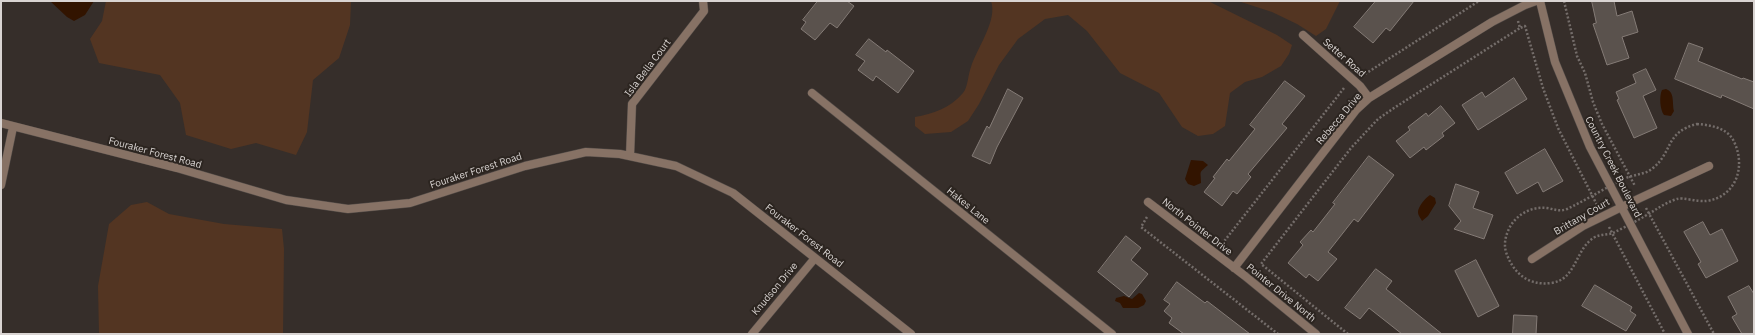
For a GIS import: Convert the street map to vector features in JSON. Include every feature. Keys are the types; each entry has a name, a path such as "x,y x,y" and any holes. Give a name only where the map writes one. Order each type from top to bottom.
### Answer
{"street":[{"name":"Isla Bella Court","path":"630,156 632,104 704,11 703,1"},
{"name":"Rebecca Drive","path":"1234,268 1356,110 1369,98 1518,8 1536,1"},
{"name":"Country Creek Boulevard","path":"1540,1 1555,62 1566,92 1590,147 1688,334"},
{"name":"Setter Road","path":"1303,35 1360,86 1369,98"},
{"name":"Hakes Lane","path":"812,93 1112,334"},
{"name":"Fouraker Forest Road","path":"1,123 177,168 286,200 348,209 410,203 525,166 586,152 630,156 676,166 733,193 911,334"},
{"path":"1,184 13,126"},
{"name":"Brittany Court","path":"1532,259 1583,226 1622,206 1709,166"},
{"name":"North Pointer Drive","path":"1151,204 1234,268"},
{"name":"Knudson Drive","path":"752,334 815,258"},
{"name":"Pointer Drive North","path":"1234,268 1316,334"}],"path":[{"path":"1564,1 1577,56 1585,73 1593,102 1602,124 1714,334"},
{"path":"1518,8 1520,28"},
{"path":"1348,334 1261,264 1351,148 1378,120 1394,108 1525,26 1543,88 1558,128 1665,334"},
{"path":"1151,204 1141,227 1278,334"}],"shaded area":[{"path":"50,1 94,1 85,15 74,21 67,17"},
{"path":"106,1 351,1 350,25 339,58 313,80 307,132 296,155 256,143 231,149 186,135 180,103 160,75 99,63 90,39 102,21"},
{"path":"991,1 1208,1 1277,35 1292,45 1289,54 1281,66 1262,77 1245,82 1230,93 1225,126 1213,134 1198,136 1182,127 1159,93 1120,73 1087,31 1068,15 1045,19 1018,39 999,65 979,104 968,121 951,132 925,134 915,126 915,117 941,110 953,103 963,93 974,59 992,17"},
{"path":"1238,1 1340,1 1326,29 1316,36 1297,24 1272,12"},
{"path":"1662,90 1669,90 1673,98 1674,111 1671,116 1664,115 1661,106 1661,93"},
{"path":"1191,160 1203,161 1208,165 1201,172 1201,183 1194,186 1188,184 1185,179"},
{"path":"1430,195 1435,198 1436,203 1428,216 1422,221 1418,215 1418,210 1426,198"},
{"path":"147,202 169,214 224,224 282,229 284,249 283,334 99,334 98,286 109,224 131,205"},
{"path":"1139,293 1142,294 1146,301 1144,305 1138,308 1123,308 1120,303 1115,301 1116,298 1124,296 1132,299"}],"building":[{"path":"818,1 847,1 854,6 837,28 830,23 815,40 801,29 806,22 803,20"},
{"path":"1376,1 1414,1 1390,31 1386,28 1373,43 1354,27"},
{"path":"1592,1 1614,1 1617,16 1632,11 1638,32 1622,37 1629,58 1607,65 1593,24 1596,23"},
{"path":"869,39 886,52 887,50 914,71 898,93 876,76 873,81 858,70 865,61 856,55"},
{"path":"1689,43 1703,48 1698,61 1742,79 1743,78 1754,82 1754,109 1722,95 1721,98 1675,79"},
{"path":"1646,69 1656,90 1643,96 1657,128 1634,138 1617,100 1619,99 1616,92 1636,83 1633,75"},
{"path":"1514,78 1527,99 1478,130 1462,105 1482,92 1485,97"},
{"path":"1285,81 1305,96 1282,124 1287,128 1248,174 1251,177 1237,194 1233,191 1222,206 1204,192 1227,159 1229,161 1255,129 1250,125"},
{"path":"1008,89 1023,98 997,147 990,164 972,156 987,126 989,128"},
{"path":"1441,106 1455,123 1442,133 1444,136 1426,150 1424,147 1410,158 1396,141 1410,130 1408,127 1426,113 1428,116"},
{"path":"1545,149 1563,181 1543,192 1538,182 1517,194 1505,173"},
{"path":"1369,156 1394,175 1358,222 1354,219 1328,252 1337,259 1318,281 1309,274 1306,278 1288,263 1303,245 1300,242 1311,230 1313,232"},
{"path":"1456,184 1479,192 1473,208 1493,215 1484,239 1454,229 1461,221 1449,206"},
{"path":"1703,222 1710,235 1722,229 1738,261 1706,278 1698,264 1701,262 1684,232"},
{"path":"1126,236 1141,248 1131,260 1148,274 1129,297 1098,272"},
{"path":"1476,260 1499,306 1478,317 1455,271"},
{"path":"1376,269 1392,281 1386,289 1442,334 1402,334 1369,308 1360,319 1345,308"},
{"path":"1177,282 1205,303 1207,301 1250,334 1184,334 1169,323 1172,318 1164,311 1170,304 1164,300"},
{"path":"1595,285 1632,307 1630,311 1636,315 1626,331 1582,306"},
{"path":"1749,286 1754,294 1754,334 1742,334 1732,317 1737,314 1728,297"},
{"path":"1514,315 1537,316 1536,334 1513,334"}]}
